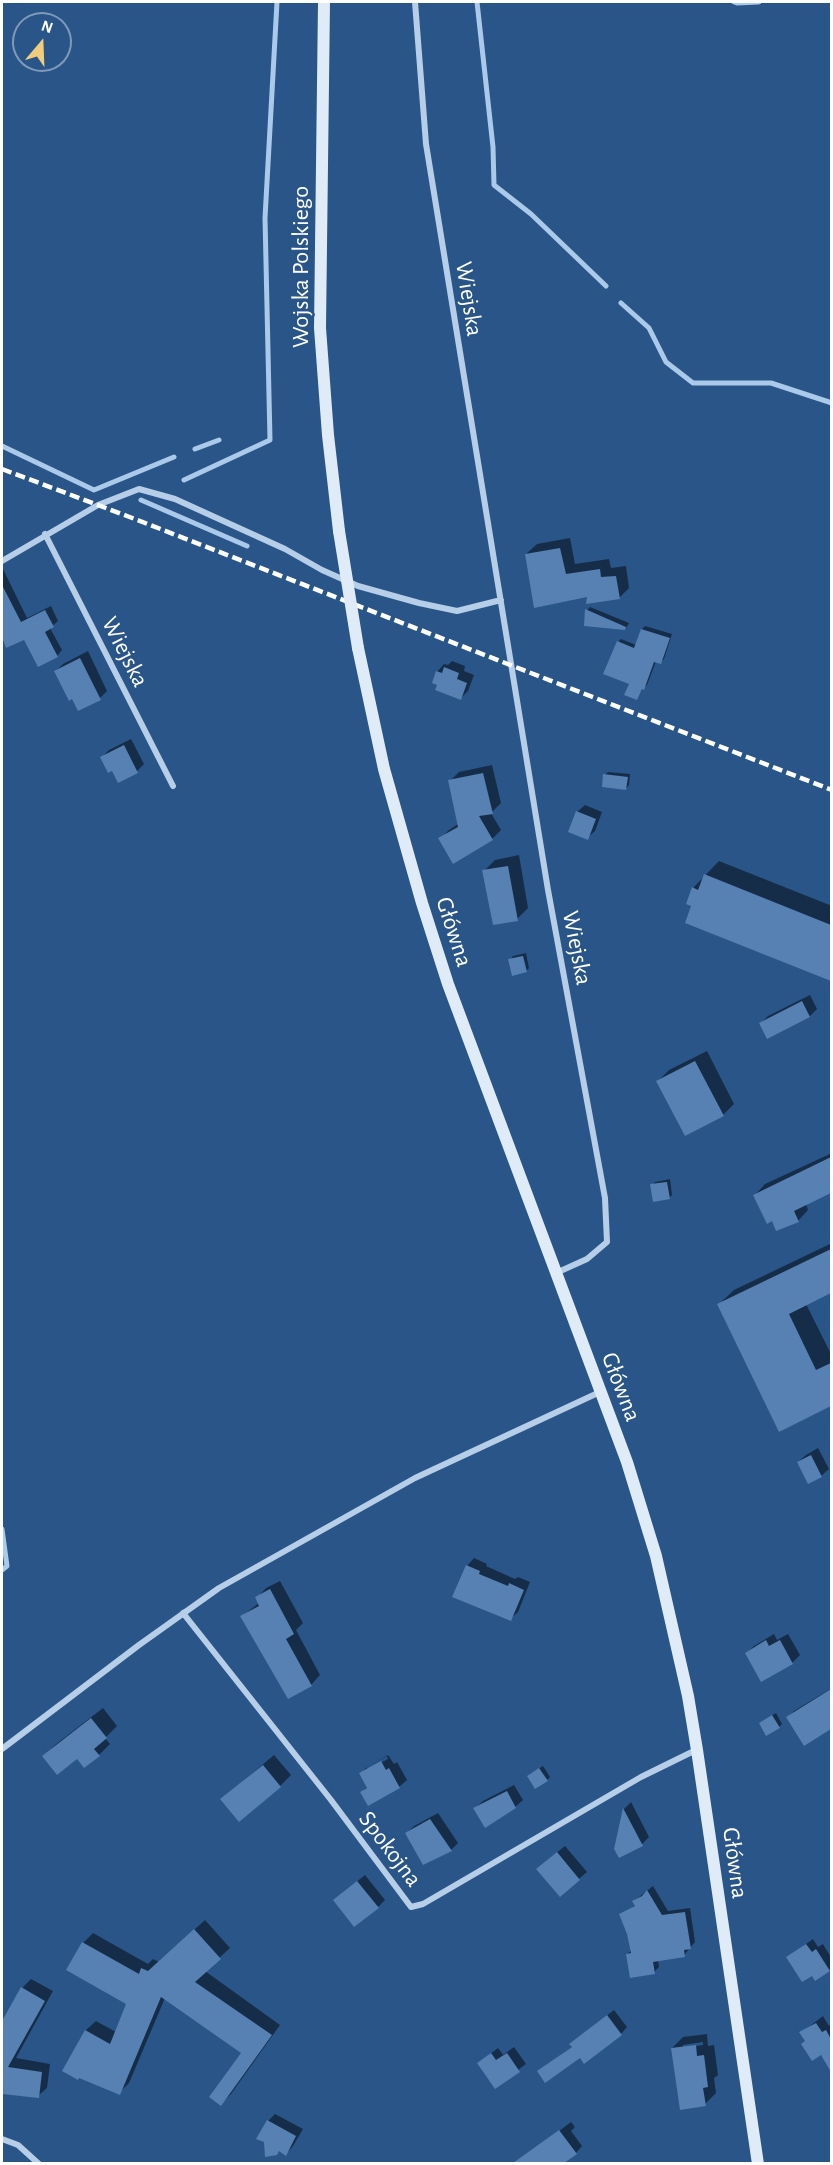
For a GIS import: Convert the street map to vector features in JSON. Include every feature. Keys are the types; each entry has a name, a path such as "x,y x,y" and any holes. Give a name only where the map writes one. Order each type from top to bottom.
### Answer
{"main road":[{"name":"Wojska Polskiego","path":"324,2 320,328 328,435 339,531 358,648"},
{"name":"Główna","path":"358,648 384,769 422,903 471,1050 642,1506 656,1556 683,1675 697,1750 758,2163"}],"street":[{"name":"Wiejska","path":"415,2 426,144 553,918 604,1198 607,1242 587,1259 555,1273"},
{"path":"2,561 98,505 139,489 175,499 358,586 458,611 501,600"},
{"name":"Wiejska","path":"45,534 173,786"},
{"path":"2,1749 183,1612 219,1588 415,1478 600,1392"},
{"name":"Spokojna","path":"183,1612 331,1800 411,1907 423,1904 641,1777 697,1750"},
{"path":"2,2139 18,2145 39,2163"}],"building":[{"path":"560,548 566,574 600,569 601,577 616,576 620,599 586,604 587,597 534,608 525,554"},
{"path":"2,585 21,622 45,610 54,627 45,632 58,657 38,667 24,640 6,648 2,637"},
{"path":"585,609 626,627 625,630 584,626"},
{"path":"641,629 670,638 661,664 654,662 644,690 642,689 637,700 624,695 629,684 603,674 617,641 634,648"},
{"path":"80,658 101,700 78,711 72,699 69,701 54,671"},
{"path":"444,667 459,673 457,679 467,683 461,700 435,690 437,685 432,683 436,671 442,673"},
{"path":"124,745 138,773 118,783 112,771 108,773 100,757"},
{"path":"483,773 493,814 479,816 493,840 453,864 438,838 458,827 448,780"},
{"path":"603,774 628,777 626,790 602,787"},
{"path":"576,811 596,819 588,840 568,832"},
{"path":"508,866 518,921 493,925 482,870"},
{"path":"704,874 831,925 831,981 685,923 691,906 686,904 692,887 698,890"},
{"path":"523,956 527,972 512,976 508,959"},
{"path":"802,1001 810,1017 767,1039 759,1023"},
{"path":"695,1061 724,1116 685,1136 656,1081"},
{"path":"831,1157 831,1193 794,1211 799,1222 776,1231 772,1221 767,1224 753,1195"},
{"path":"667,1182 670,1199 653,1202 650,1184"},
{"path":"831,1249 831,1293 789,1314 816,1370 831,1363 831,1406 779,1432 717,1304"},
{"path":"811,1455 822,1477 808,1484 797,1462"},
{"path":"466,1565 480,1571 479,1574 524,1590 511,1621 452,1597"},
{"path":"270,1589 294,1634 286,1639 312,1686 288,1699 240,1616 259,1606 255,1597"},
{"path":"766,1640 769,1646 780,1640 793,1664 761,1682 745,1653"},
{"path":"831,1689 831,1729 804,1746 786,1717"},
{"path":"772,1715 780,1728 766,1736 759,1723"},
{"path":"91,1718 107,1738 94,1749 100,1756 84,1768 77,1759 57,1775 42,1756"},
{"path":"381,1761 386,1770 389,1768 400,1788 368,1806 360,1792 367,1788 359,1773"},
{"path":"263,1765 281,1787 239,1822 220,1799"},
{"path":"539,1768 548,1781 535,1789 527,1776"},
{"path":"507,1791 516,1808 485,1828 473,1808"},
{"path":"623,1808 643,1846 619,1858 614,1849"},
{"path":"430,1819 452,1851 423,1865 405,1833"},
{"path":"557,1852 580,1880 560,1897 536,1869"},
{"path":"357,1881 379,1908 354,1927 333,1900"},
{"path":"647,1890 662,1915 685,1912 691,1949 684,1950 685,1957 653,1962 655,1974 630,1978 626,1954 631,1953 619,1914 635,1906 632,1901 642,1896"},
{"path":"194,1929 221,1959 195,1982 272,2035 221,2106 209,2097 241,2053 161,1997 120,2095 79,2078 78,2080 62,2071 85,2030 110,2044 126,2004 66,1970 82,1942 139,1974 141,1968 148,1971"},
{"path":"806,1944 812,1952 816,1949 830,1971 815,1981 812,1976 802,1982 786,1957"},
{"path":"21,1987 45,2001 8,2067 42,2072 39,2098 2,2094 2,2021"},
{"path":"607,2015 622,2035 584,2064 580,2058 545,2083 537,2071 572,2047 569,2044"},
{"path":"816,2023 822,2032 826,2030 831,2039 831,2072 821,2055 812,2061 801,2044 805,2041 799,2032"},
{"path":"696,2045 697,2056 704,2055 708,2087 703,2088 706,2106 680,2110 671,2048"},
{"path":"491,2053 496,2060 507,2053 520,2072 495,2089 477,2063"},
{"path":"267,2120 296,2136 286,2156 279,2151 277,2155 265,2157 264,2142 256,2139"},
{"path":"559,2130 577,2154 564,2163 513,2163"}],"waterway":[{"path":"184,480 270,440 265,218 277,2"},
{"path":"477,2 493,147 494,185 531,214 606,286"},
{"path":"734,2 759,2"},
{"path":"621,303 649,328 666,362 693,383 771,383 832,403"},
{"path":"195,449 219,440"},
{"path":"2,446 94,490 174,457"},
{"path":"141,500 247,546"},
{"path":"2,1529 7,1566 2,1570"}],"railway":[{"path":"2,469 832,790"}]}
